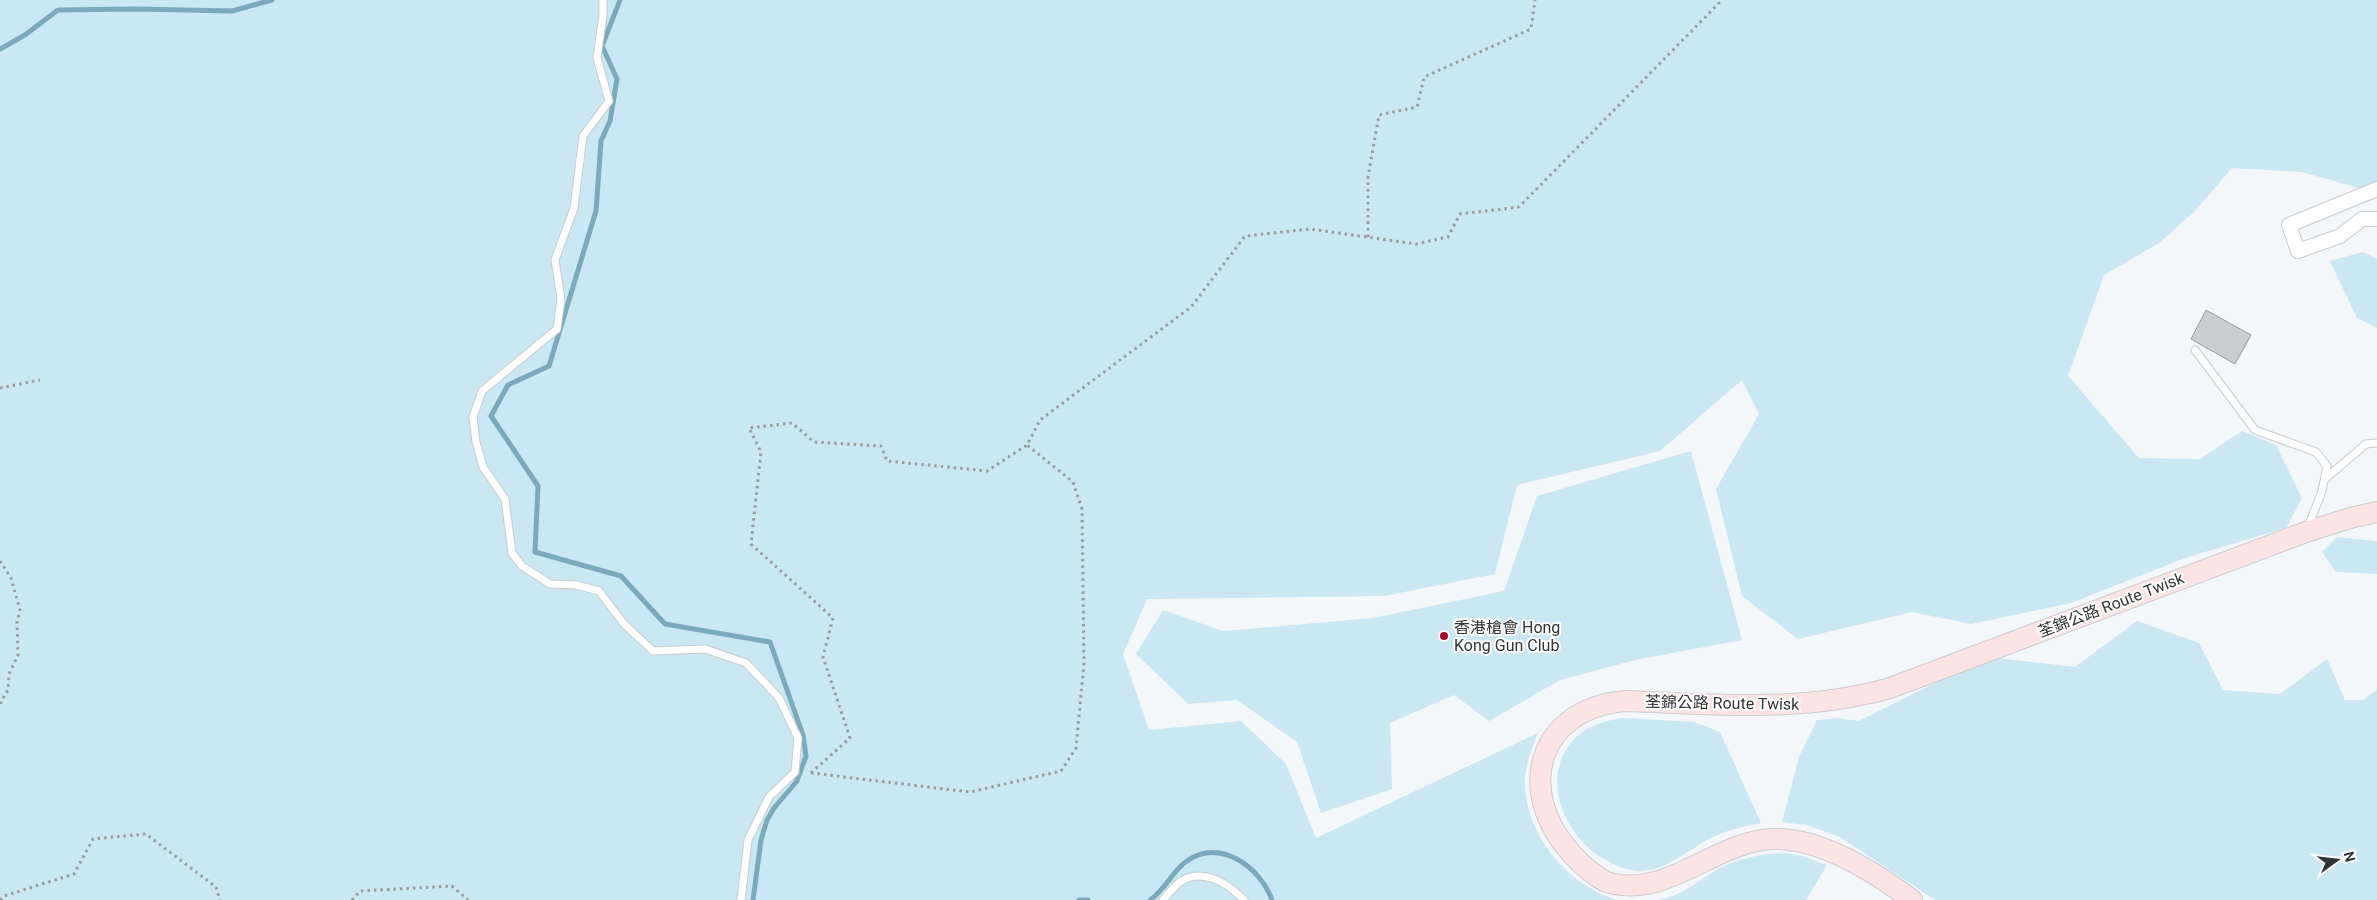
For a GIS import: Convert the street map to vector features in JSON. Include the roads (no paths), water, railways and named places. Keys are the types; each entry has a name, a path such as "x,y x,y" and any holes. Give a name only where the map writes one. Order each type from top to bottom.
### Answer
{"main road":[{"name":"荃錦公路 Route Twisk","path":"1912,900 1896,888 1833,852 1814,845 1786,840 1759,841 1745,844 1714,858 1670,883 1655,888 1632,889 1607,882 1577,860 1559,840 1549,823 1542,805 1540,788 1543,759 1550,741 1566,722 1584,710 1608,702 1784,705 1817,703 1862,696 1890,688 2306,532 2350,518 2377,512"}],"street":[{"path":"2377,189 2289,225 2298,251 2340,236 2362,219 2377,219"}],"lane":[{"path":"603,0 597,58 609,101 582,136 574,208 555,260 562,299 557,329 482,391 473,416 476,442 483,467 505,499 512,553 522,566 550,584 576,585 599,591 624,624 653,650 705,648 746,662 779,698 798,738 795,772 769,797 748,840 741,900"},
{"path":"2195,350 2255,430 2316,452 2327,466 2326,478 2306,532"},
{"path":"2326,478 2366,444 2377,443"},
{"path":"1164,900 1179,882 1198,875 1220,880 1244,900"}],"waterway":[{"path":"0,49 25,35 58,10 232,11 272,0"},
{"path":"620,0 602,46 617,79 610,121 601,141 596,211 549,366 508,385 491,416 538,486 535,552 621,576 665,624 770,642 803,735 806,756 797,781 774,808 767,820 761,840 753,900"},
{"path":"1150,900 1156,896 1177,870 1187,861 1200,854 1213,852 1225,854 1249,867 1267,888 1272,900"},
{"path":"1079,900 1088,900"}],"place":[{"name":"香港槍會 Hong Kong Gun Club","path":"1444,636"}]}
